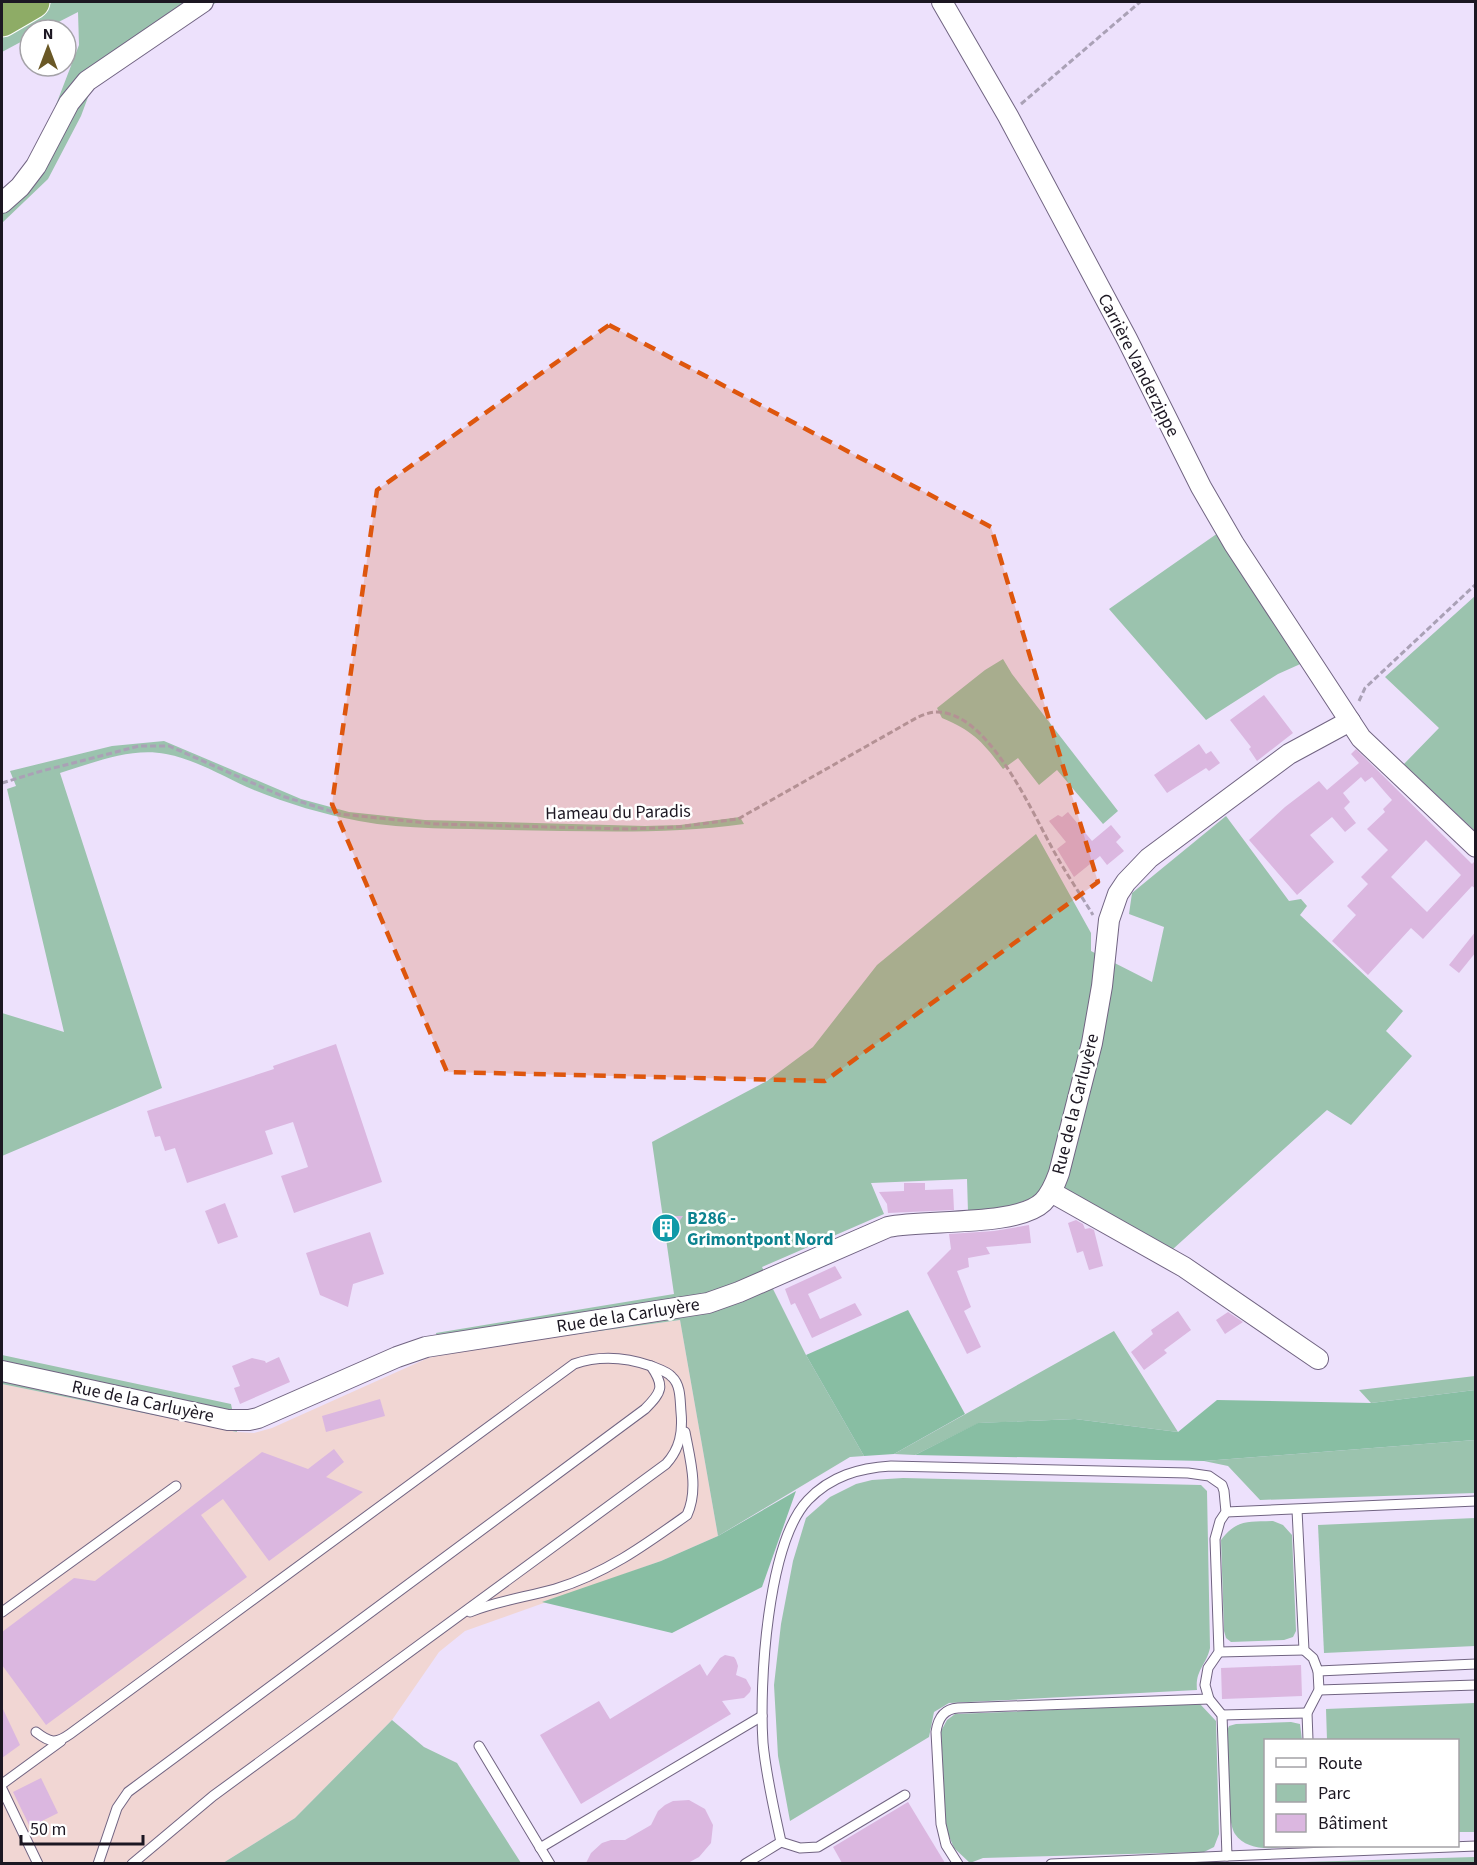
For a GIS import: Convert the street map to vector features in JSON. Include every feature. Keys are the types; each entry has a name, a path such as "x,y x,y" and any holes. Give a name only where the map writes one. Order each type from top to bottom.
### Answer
{"highway":[{"path":"2,20 33,2"}],"street":[{"path":"2,203 20,187 36,166 69,103 87,81 203,2"},
{"name":"Carrière Vanderzippe","path":"942,2 1008,116 1122,329 1212,507 1350,721"},
{"path":"1350,721 1361,738 1376,753 1476,847"},
{"name":"Rue de la Carluyère","path":"2,1371 228,1420 249,1420 426,1347 708,1303 739,1292 888,1227 1014,1217 1037,1207 1051,1192 1059,1173 1092,1043 1102,986 1106,936 1118,894 1149,858 1289,754 1350,721"},
{"path":"1051,1192 1184,1267 1318,1359"}],"lane":[{"path":"2,1784 574,1364 590,1358 609,1357 638,1361 673,1378 679,1391 693,1476 692,1505 687,1515 608,1568 555,1589 489,1606 457,1618"},
{"path":"98,1863 117,1808 128,1792 645,1409 656,1399 660,1389 660,1380 651,1366"},
{"path":"132,1863 213,1796 666,1464 674,1455 680,1441 682,1419"},
{"path":"781,1842 767,1774 762,1716 767,1624 777,1576 788,1540 794,1522 807,1501 840,1476 868,1468 891,1466 1200,1474 1222,1485 1226,1512 1216,1530 1215,1539 1220,1652 1208,1668 1206,1693 1222,1715 1227,1856"},
{"path":"2,1612 176,1486"},
{"path":"1226,1512 1476,1502"},
{"path":"1297,1510 1304,1650"},
{"path":"1220,1652 1304,1650 1313,1658 1318,1671 1318,1690 1306,1713 1308,1739"},
{"path":"1318,1671 1476,1664"},
{"path":"1318,1690 1476,1685"},
{"path":"958,1863 946,1845 940,1824 936,1732 940,1718 949,1710 1209,1700"},
{"path":"1222,1715 1306,1713"},
{"path":"540,1848 762,1716"},
{"path":"36,1732 45,1739 61,1741"},
{"path":"479,1746 550,1863"},
{"path":"2,1789 38,1863"},
{"path":"746,1863 781,1842 800,1848 818,1847 905,1795"},
{"path":"1459,1846 1476,1846"},
{"path":"1051,1863 1227,1856 1313,1849 1422,1847"}],"path":[{"path":"1008,116 1140,2"},
{"path":"1350,721 1365,688 1476,584"},
{"name":"Hameau du Paradis","path":"2,783 138,747 169,747 282,796 340,814 436,824 627,829 678,827 738,819 918,717 936,712 956,717 991,744 1106,936"}],"highlighted area":[{"path":"609,325 991,527 1098,882 825,1081 447,1072 332,804 377,490"}],"shaded area":[{"path":"680,1320 718,1536 661,1561 465,1631 439,1652 392,1720 295,1818 223,1863 3,1863 2,1384 237,1432 254,1433 272,1428 428,1358 461,1350"}],"green space":[{"path":"53,2 217,2 91,89 81,116 48,179 2,223 2,190 18,175 39,149 66,78 78,78 78,12 66,18 24,18"},
{"path":"18,21 18,43 2,52 2,30"},
{"path":"1218,533 1316,657 1278,674 1206,720 1109,609"},
{"path":"1475,596 1475,831 1404,764 1439,728 1385,677"},
{"path":"1003,659 1012,674 1118,811 1103,824 1057,770 1039,785 1018,758 1003,769 977,738 942,718 937,708 985,670"},
{"path":"164,741 301,799 349,812 425,820 645,826 680,825 740,817 744,824 685,830 626,832 396,826 346,818 293,804 254,790 189,760 166,754 153,752 126,754 60,773 162,1088 2,1156 2,1013 64,1032 7,789 16,786 10,771 112,746"},
{"path":"1226,816 1289,901 1301,899 1307,906 1300,915 1403,1011 1386,1031 1412,1056 1351,1125 1327,1110 1173,1249 1093,1208 1040,1195 1011,1206 968,1212 967,1179 871,1183 884,1214 762,1267 806,1355 864,1456 850,1457 718,1536 680,1320 461,1350 441,1355 436,1333 674,1294 652,1142 767,1081 813,1047 877,965 1036,834 1091,933 1091,951 1152,982 1164,927 1129,914 1132,893"},
{"path":"908,1310 965,1414 894,1454 864,1456 806,1355"},
{"path":"1114,1331 1178,1432 1075,1419 979,1423 915,1455 894,1454"},
{"path":"2,1355 231,1404 237,1432 2,1384"},
{"path":"1475,1376 1475,1390 1371,1403 1359,1390"},
{"path":"1475,1390 1475,1440 1204,1461 915,1455 978,1423 1075,1419 1178,1432 1217,1400 1371,1403"},
{"path":"1475,1440 1475,1493 1260,1500 1228,1466 1204,1461"},
{"path":"903,1478 1201,1485 1207,1491 1210,1648 1199,1673 1197,1690 949,1703 934,1712 929,1737 790,1821 778,1756 774,1685 781,1624 793,1561 806,1518 830,1497 856,1484 872,1480"},
{"path":"796,1491 762,1587 672,1633 542,1602 661,1561 718,1536"},
{"path":"1475,1518 1475,1646 1324,1653 1318,1525"},
{"path":"1273,1521 1283,1525 1292,1535 1296,1631 1293,1637 1284,1640 1231,1642 1226,1638 1224,1631 1221,1540 1238,1525"},
{"path":"1475,1703 1475,1832 1459,1832 1459,1739 1327,1739 1326,1709"},
{"path":"1200,1704 1216,1721 1219,1834 1214,1847 1204,1852 983,1858 970,1863 954,1848 946,1829 941,1731 947,1720 955,1714"},
{"path":"392,1720 424,1747 457,1763 521,1863 223,1863 295,1818"},
{"path":"1291,1722 1300,1724 1302,1739 1264,1739 1264,1847 1280,1847 1259,1848 1252,1846 1240,1839 1232,1827 1228,1801 1226,1733 1229,1726"},
{"path":"1475,1857 1475,1864 1270,1863"}],"building":[{"path":"1264,695 1293,733 1257,761 1249,749 1251,747 1230,720"},
{"path":"1199,744 1206,754 1211,751 1220,763 1209,771 1206,768 1167,793 1154,775"},
{"path":"1356,749 1472,864 1476,860 1476,889 1472,886 1423,939 1411,928 1368,975 1332,941 1356,915 1347,906 1368,884 1361,877 1388,850 1367,829 1385,812 1383,809 1392,800 1372,777 1365,782 1361,777 1343,793 1350,802 1344,808 1356,823 1345,832 1332,817 1310,835 1334,862 1297,895 1249,840 1285,807 1319,781 1327,790 1359,763 1351,754","holes":["1426,840 1461,875 1427,912 1391,877"]},
{"path":"1068,812 1092,841 1111,825 1121,837 1116,842 1124,851 1107,865 1100,856 1074,877 1057,849 1066,842 1049,821 1058,815 1062,817"},
{"path":"1476,931 1476,952 1459,973 1449,965"},
{"path":"336,1044 382,1182 294,1213 281,1176 308,1167 293,1122 265,1131 273,1154 187,1183 175,1148 165,1151 160,1136 155,1137 147,1111 274,1069 273,1066"},
{"path":"904,1183 925,1183 925,1190 953,1189 954,1210 888,1213 887,1204 879,1192 904,1191"},
{"path":"225,1203 238,1237 218,1244 205,1211"},
{"name":"B286 - Grimontpont Nord","path":"662,1216 683,1216 667,1240 660,1236 655,1226"},
{"path":"1076,1220 1083,1224 1085,1229 1094,1230 1103,1266 1089,1270 1083,1251 1077,1253 1068,1223"},
{"path":"1029,1225 1031,1243 986,1247 990,1254 968,1258 969,1267 957,1271 971,1307 964,1311 981,1347 967,1354 927,1273 951,1249 949,1234 994,1231"},
{"path":"370,1232 384,1274 353,1284 348,1307 320,1295 306,1253"},
{"path":"835,1266 842,1278 808,1294 820,1319 855,1303 862,1315 812,1338 795,1303 791,1305 785,1289"},
{"path":"1178,1311 1191,1330 1164,1350 1167,1353 1144,1370 1131,1352 1153,1334 1151,1330"},
{"path":"1228,1312 1243,1322 1225,1334 1216,1320"},
{"path":"279,1357 290,1382 240,1404 234,1388 240,1386 232,1366 252,1358 266,1363"},
{"path":"380,1399 385,1416 326,1432 322,1416"},
{"path":"334,1449 344,1462 326,1477 363,1492 269,1561 223,1499 201,1515 247,1577 46,1725 2,1665 2,1632 74,1578 95,1581 262,1452 308,1469"},
{"path":"725,1655 734,1657 738,1666 736,1675 746,1679 751,1688 744,1698 722,1701 731,1714 581,1804 540,1735 599,1701 610,1719 700,1664 707,1676 720,1658"},
{"path":"1301,1665 1302,1696 1222,1699 1221,1668"},
{"path":"2,1707 20,1745 2,1758"},
{"path":"41,1778 58,1813 30,1827 13,1792"},
{"path":"689,1800 705,1809 713,1825 711,1843 699,1857 688,1863 586,1863 591,1853 602,1843 611,1840 625,1840 651,1825 658,1811 665,1805 673,1801"},
{"path":"908,1802 945,1863 842,1863 833,1847"}],"place":[{"name":"B286 - Grimontpont Nord","path":"666,1228"}]}
